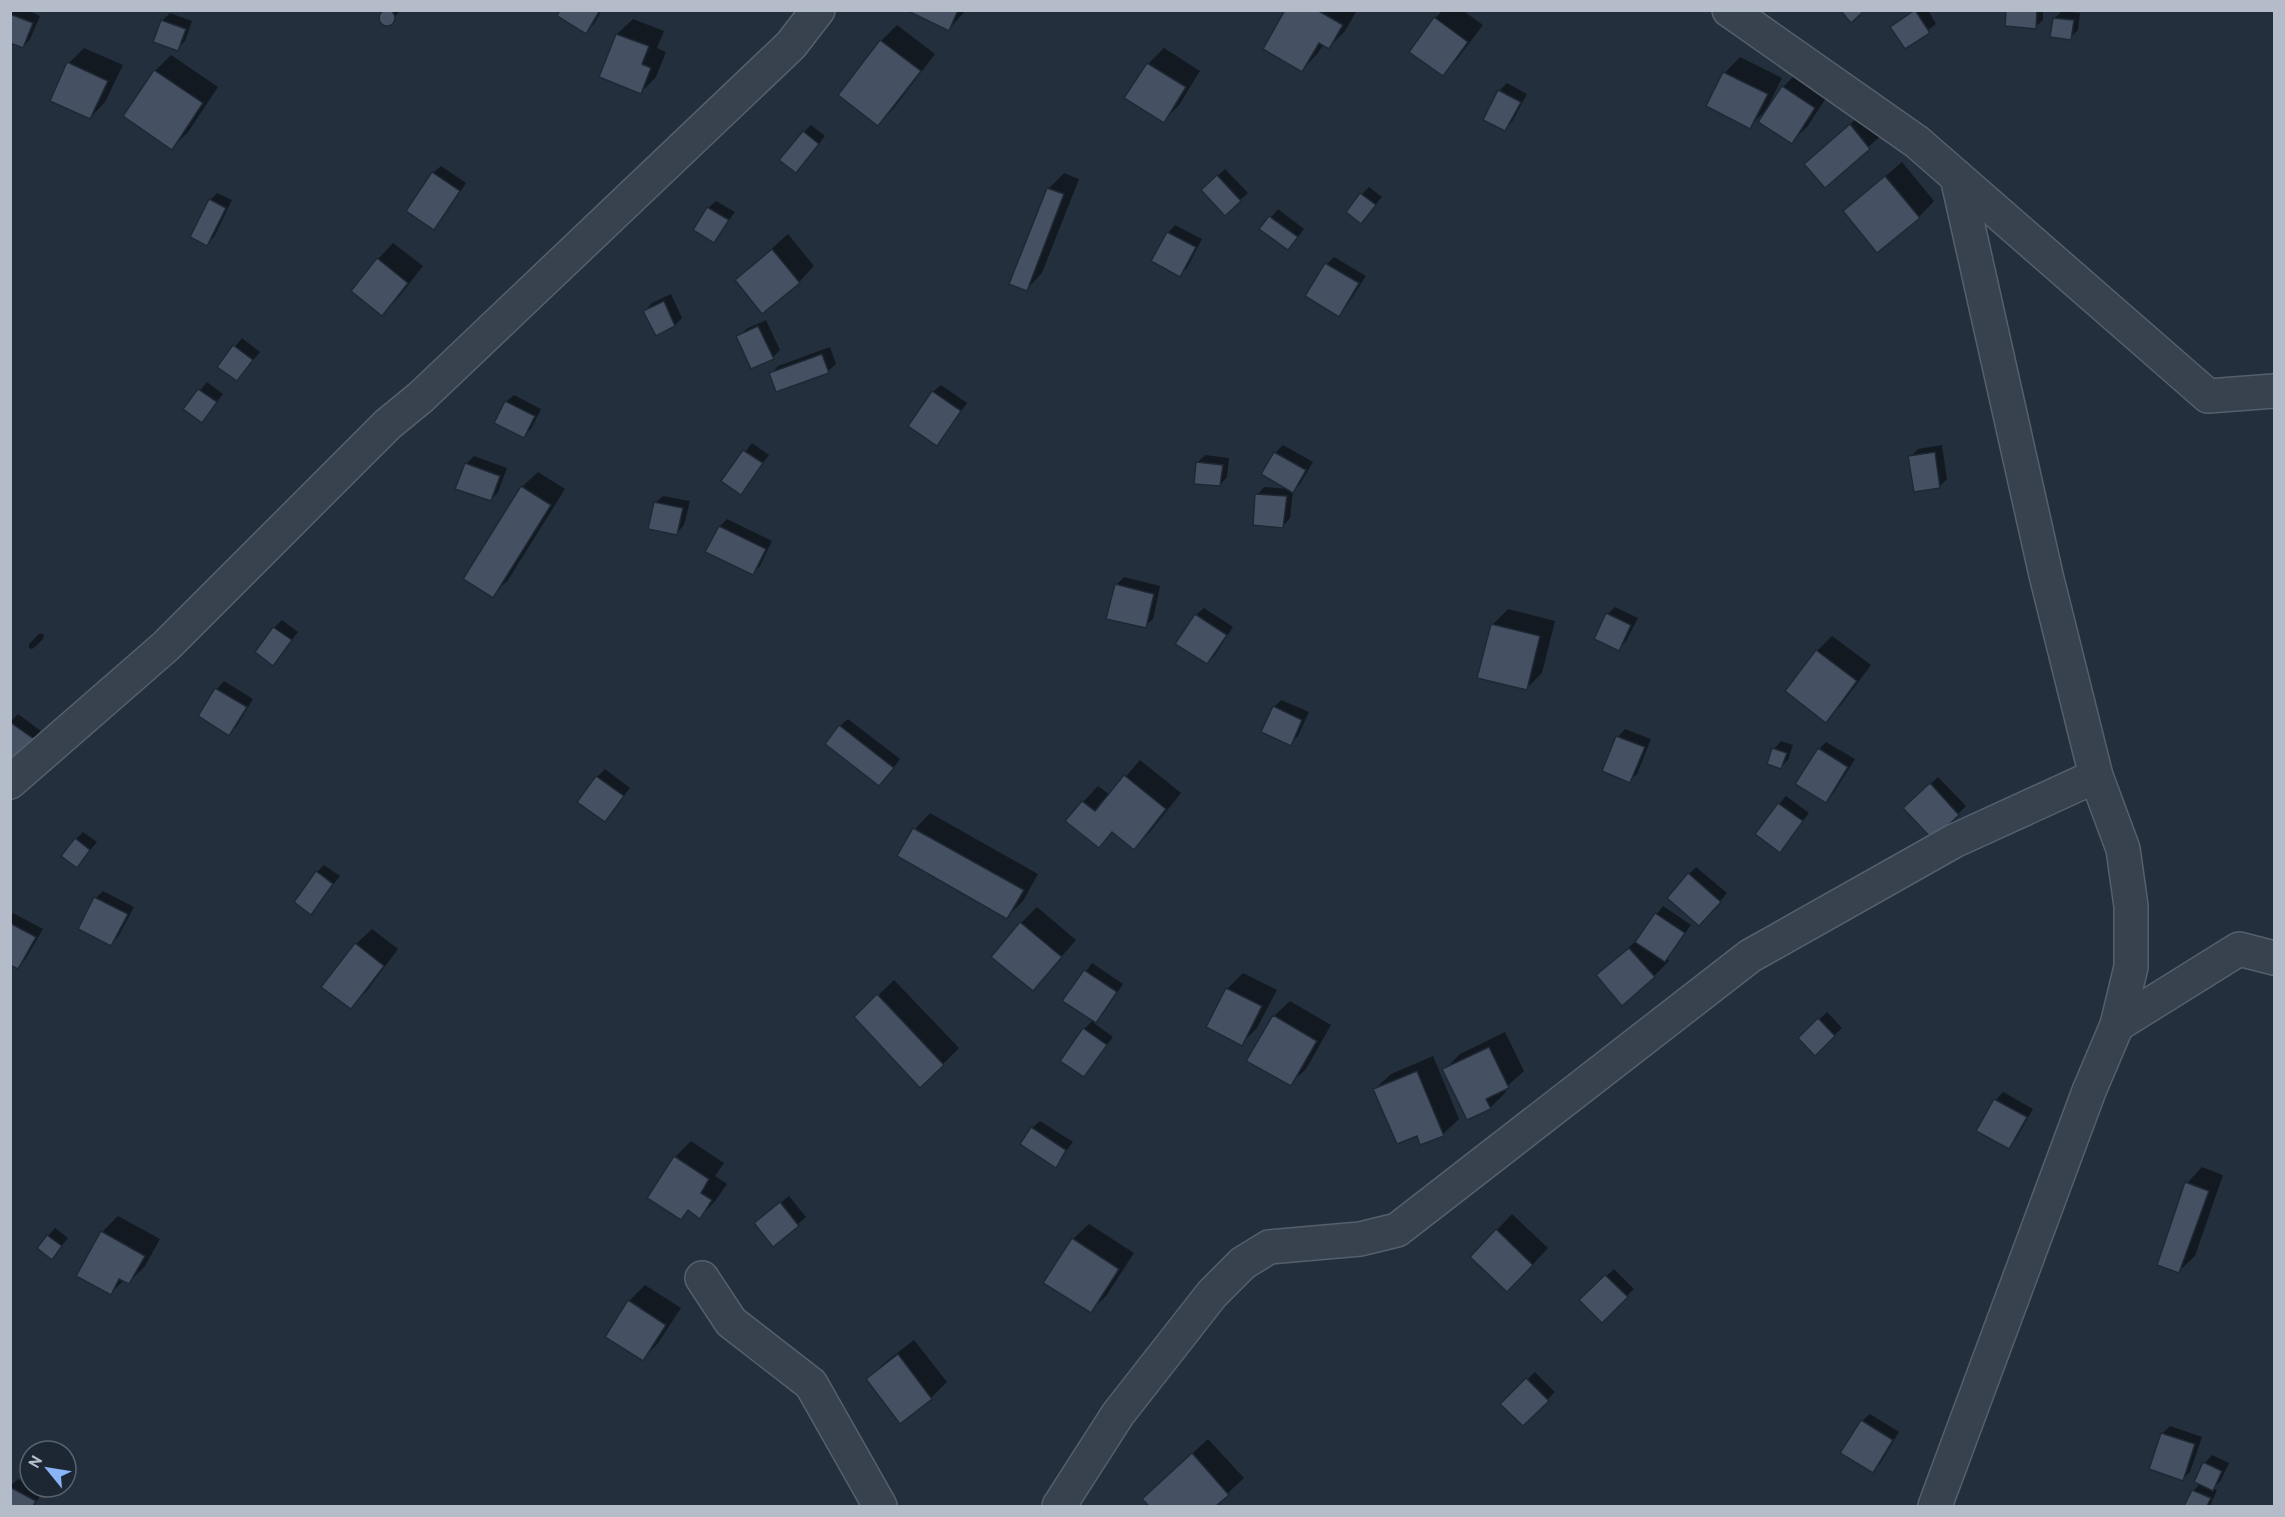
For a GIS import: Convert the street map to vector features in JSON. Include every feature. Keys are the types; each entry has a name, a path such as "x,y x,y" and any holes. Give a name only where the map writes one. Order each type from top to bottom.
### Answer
{"street":[{"path":"10,782 166,646 388,424 421,397 790,45 818,10"},
{"path":"1729,10 1917,142 2208,396 2274,391"},
{"path":"1935,1506 2089,1091 2116,1025 2131,967 2131,906 2123,849 2096,776 2019,460 1957,177"},
{"path":"1059,1506 1118,1414 1212,1294 1243,1263 1269,1247 1360,1239 1397,1230 1750,956 1954,841 2096,776"},
{"path":"2116,1025 2239,950 2274,958"},
{"path":"702,1278 731,1322 811,1384 880,1506"}],"building":[{"path":"387,10 393,12 395,18 393,24 387,26 381,24 379,18 381,12"},
{"path":"560,10 600,10 586,34 557,16"},
{"path":"906,10 958,10 949,31"},
{"path":"1285,10 1317,10 1343,25 1329,49 1319,43 1302,72 1263,49"},
{"path":"1840,10 1865,10 1851,23"},
{"path":"1915,10 1930,33 1905,49 1890,27"},
{"path":"2006,10 2037,10 2036,29 2005,26"},
{"path":"10,14 33,23 23,48 10,43"},
{"path":"1434,17 1468,42 1443,76 1409,52"},
{"path":"2053,18 2074,20 2071,40 2050,37"},
{"path":"161,20 186,29 178,51 153,42"},
{"path":"616,34 649,46 642,64 651,68 641,94 599,77"},
{"path":"880,40 921,71 878,126 838,95"},
{"path":"67,62 108,81 90,119 50,101"},
{"path":"1147,63 1186,87 1164,123 1124,98"},
{"path":"154,70 203,103 172,150 123,116"},
{"path":"1723,72 1768,94 1750,129 1706,106"},
{"path":"1782,86 1815,108 1792,144 1758,122"},
{"path":"1498,90 1521,102 1505,131 1483,120"},
{"path":"1850,124 1870,149 1825,188 1804,164"},
{"path":"803,131 819,144 796,173 779,160"},
{"path":"432,172 460,191 434,230 406,211"},
{"path":"1217,175 1241,201 1225,216 1201,190"},
{"path":"1885,176 1920,218 1877,253 1843,211"},
{"path":"1047,188 1064,194 1027,291 1009,284"},
{"path":"1360,193 1376,205 1361,224 1346,212"},
{"path":"209,199 226,208 207,246 190,237"},
{"path":"707,207 729,220 714,243 693,230"},
{"path":"1269,216 1298,237 1288,250 1259,229"},
{"path":"1167,232 1196,247 1180,277 1151,261"},
{"path":"772,249 800,283 762,314 735,280"},
{"path":"377,258 408,283 382,316 351,291"},
{"path":"1325,263 1359,283 1339,317 1305,296"},
{"path":"664,301 675,326 656,336 643,311"},
{"path":"758,326 774,359 751,369 736,336"},
{"path":"233,345 253,360 237,381 217,367"},
{"path":"822,354 829,373 776,392 769,373"},
{"path":"198,389 217,402 202,423 183,409"},
{"path":"932,391 961,411 937,446 908,426"},
{"path":"505,401 535,416 524,438 494,423"},
{"path":"743,450 763,463 741,495 721,481"},
{"path":"1274,452 1306,470 1293,493 1261,474"},
{"path":"1935,452 1940,488 1914,492 1908,456"},
{"path":"1196,462 1223,465 1220,486 1194,484"},
{"path":"465,463 500,476 491,501 455,489"},
{"path":"521,486 551,505 493,598 463,579"},
{"path":"1255,494 1287,496 1283,528 1253,525"},
{"path":"654,502 683,508 677,535 648,529"},
{"path":"719,526 766,549 753,575 705,552"},
{"path":"1115,584 1154,594 1146,628 1106,619"},
{"path":"1606,613 1631,625 1619,651 1594,639"},
{"path":"1195,614 1227,635 1207,664 1175,644"},
{"path":"1491,624 1540,636 1527,690 1477,678"},
{"path":"273,627 292,640 273,666 255,652"},
{"path":"1816,650 1857,681 1826,723 1785,691"},
{"path":"215,688 247,707 229,736 198,716"},
{"path":"1273,706 1302,720 1291,746 1261,732"},
{"path":"10,722 34,739 18,762 10,756"},
{"path":"839,725 894,768 879,786 825,744"},
{"path":"1616,736 1645,747 1630,783 1602,771"},
{"path":"1772,748 1787,753 1781,769 1767,764"},
{"path":"1818,748 1848,767 1826,803 1795,784"},
{"path":"1124,775 1166,809 1134,850 1112,832 1099,848 1065,821 1082,801 1095,811"},
{"path":"596,776 624,796 605,822 577,802"},
{"path":"1930,783 1959,815 1933,840 1903,808"},
{"path":"1778,803 1803,821 1780,853 1755,834"},
{"path":"913,828 1024,890 1007,919 897,856"},
{"path":"75,838 90,850 77,868 61,856"},
{"path":"316,871 333,884 311,915 294,902"},
{"path":"1688,873 1721,902 1699,926 1667,898"},
{"path":"94,897 128,914 111,946 78,929"},
{"path":"1655,913 1685,933 1665,962 1635,942"},
{"path":"1020,922 1062,957 1033,991 991,957"},
{"path":"10,923 36,937 18,969 10,965"},
{"path":"355,943 384,966 351,1009 321,987"},
{"path":"1629,948 1655,977 1622,1006 1596,975"},
{"path":"1084,970 1117,992 1096,1023 1062,1001"},
{"path":"1226,988 1262,1006 1242,1046 1206,1027"},
{"path":"877,994 944,1065 920,1088 854,1017"},
{"path":"1273,1015 1317,1041 1291,1086 1246,1061"},
{"path":"1818,1018 1835,1036 1815,1056 1798,1038"},
{"path":"1083,1028 1107,1045 1084,1077 1060,1061"},
{"path":"1489,1047 1509,1088 1486,1099 1491,1109 1467,1120 1442,1069"},
{"path":"1417,1071 1444,1136 1420,1145 1417,1136 1397,1144 1373,1089"},
{"path":"1994,1099 2027,1117 2009,1149 1976,1131"},
{"path":"1031,1127 1066,1150 1056,1168 1020,1144"},
{"path":"674,1156 709,1179 701,1193 712,1200 700,1219 688,1210 681,1220 647,1198"},
{"path":"2185,1182 2209,1191 2179,1273 2157,1265"},
{"path":"780,1202 799,1226 773,1247 754,1223"},
{"path":"1496,1229 1533,1265 1507,1292 1470,1257"},
{"path":"101,1231 145,1256 129,1284 119,1279 111,1295 76,1276"},
{"path":"47,1235 62,1246 52,1260 37,1248"},
{"path":"1072,1238 1119,1269 1091,1313 1043,1283"},
{"path":"1605,1275 1628,1297 1602,1323 1579,1300"},
{"path":"628,1300 666,1325 643,1361 605,1337"},
{"path":"898,1354 932,1399 900,1424 866,1379"},
{"path":"1526,1378 1549,1401 1523,1426 1500,1404"},
{"path":"1861,1420 1893,1440 1873,1473 1840,1453"},
{"path":"2161,1433 2195,1444 2183,1481 2149,1469"},
{"path":"1192,1453 1229,1495 1216,1506 1149,1506 1142,1499"},
{"path":"2203,1462 2222,1471 2213,1491 2194,1482"},
{"path":"10,1487 18,1491 18,1499 36,1501 33,1506 10,1506"},
{"path":"2192,1490 2211,1498 2207,1506 2184,1506"}]}
